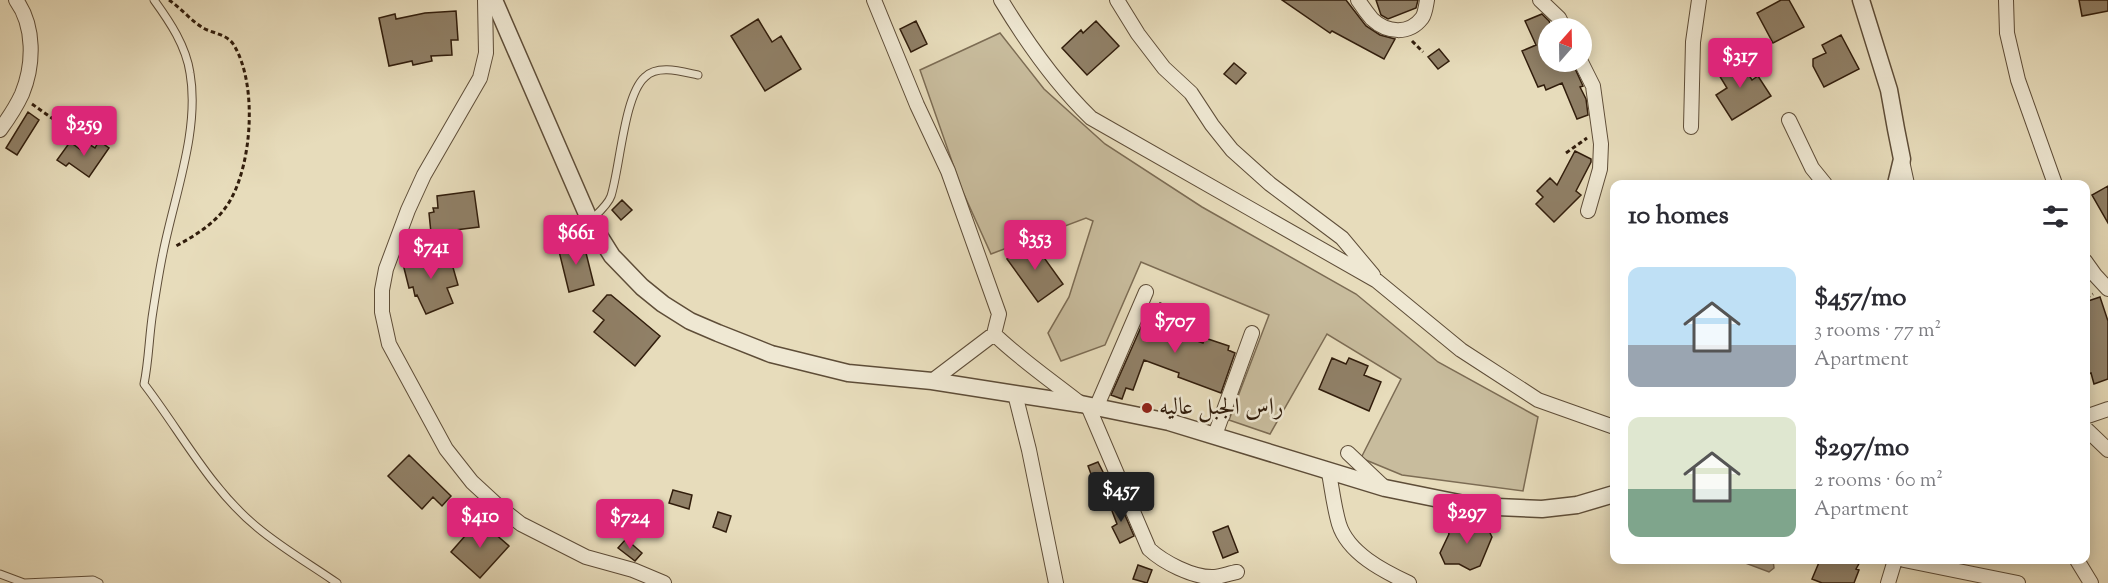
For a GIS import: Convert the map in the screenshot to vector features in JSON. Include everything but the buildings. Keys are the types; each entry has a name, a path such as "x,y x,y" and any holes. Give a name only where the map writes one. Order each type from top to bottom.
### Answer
{"street":[{"path":"0,130 21,95 28,75 30,41 25,17 16,0"},
{"path":"485,0 486,53 480,78 424,175 386,269 382,290 382,312 389,344 446,449 472,482 498,506 521,524 586,557 633,570 663,583"},
{"path":"494,0 590,221 612,256 642,287 690,321 771,354 848,373 932,381 1088,406 1169,422 1329,473 1385,488 1474,506 1542,509 1577,506 1610,495"},
{"path":"874,0 917,105 948,171 999,314 994,334 932,381"},
{"path":"1001,0 1027,42 1068,96 1091,118 1377,281 1461,350 1538,400 1610,426"},
{"path":"1117,0 1164,68 1191,93 1232,150 1270,184 1342,238 1377,281"},
{"path":"1358,0 1373,19 1384,27 1398,31 1410,28 1423,17 1427,0"},
{"path":"1540,0 1559,18"},
{"path":"1691,127 1692,42 1699,0"},
{"path":"1861,0 1889,90 1906,180"},
{"path":"2006,0 2007,33 2018,80 2054,180"},
{"path":"1586,72 1593,86 1599,131 1600,169 1588,211"},
{"path":"1789,120 1812,168 1822,180"},
{"path":"1897,180 1902,159"},
{"path":"2090,268 2108,289"},
{"path":"1088,406 1146,292"},
{"path":"1215,435 1252,333"},
{"path":"994,334 1010,350 1088,406 1149,549 1160,559 1213,578 1237,572"},
{"path":"1015,394 1029,450 1056,583"},
{"path":"2090,415 2108,409"},
{"path":"2090,433 2108,450"},
{"path":"1348,453 1364,465 1385,488"},
{"path":"1329,473 1339,525 1350,544 1371,561 1409,583"},
{"path":"1888,583 1894,564"},
{"path":"1924,564 2018,583"},
{"path":"2079,564 2091,583"}],"lane":[{"path":"154,0 171,24 182,46 190,72 193,104 186,150 163,252 144,384 170,418 212,482 249,520 265,534 338,583"},
{"path":"590,221 610,198 633,96 644,77 669,70 698,75"},
{"path":"0,574 24,583 93,580 99,583"}],"path":[{"path":"163,252 199,234 216,219 231,200 245,159 249,113 245,71 236,47 229,39 203,28 169,0"},
{"path":"21,95 77,136"},
{"path":"1566,153 1599,131"},
{"path":"394,246 418,248 460,238"},
{"path":"2090,296 2094,294"}],"shaded area":[{"path":"1000,33 1044,89 1105,144 1202,207 1356,294 1438,362 1538,417 1523,491 1402,475 1361,458 1401,379 1327,334 1270,434 1229,420 1269,315 1141,262 1105,345 1061,361 1048,333 1069,297 1093,221 1086,218 991,254 962,190 920,70"},
{"path":"1748,564 1774,564 1774,568 1769,572"}],"place":[{"name":"راس الجبل عاليه","path":"1147,408"}]}
